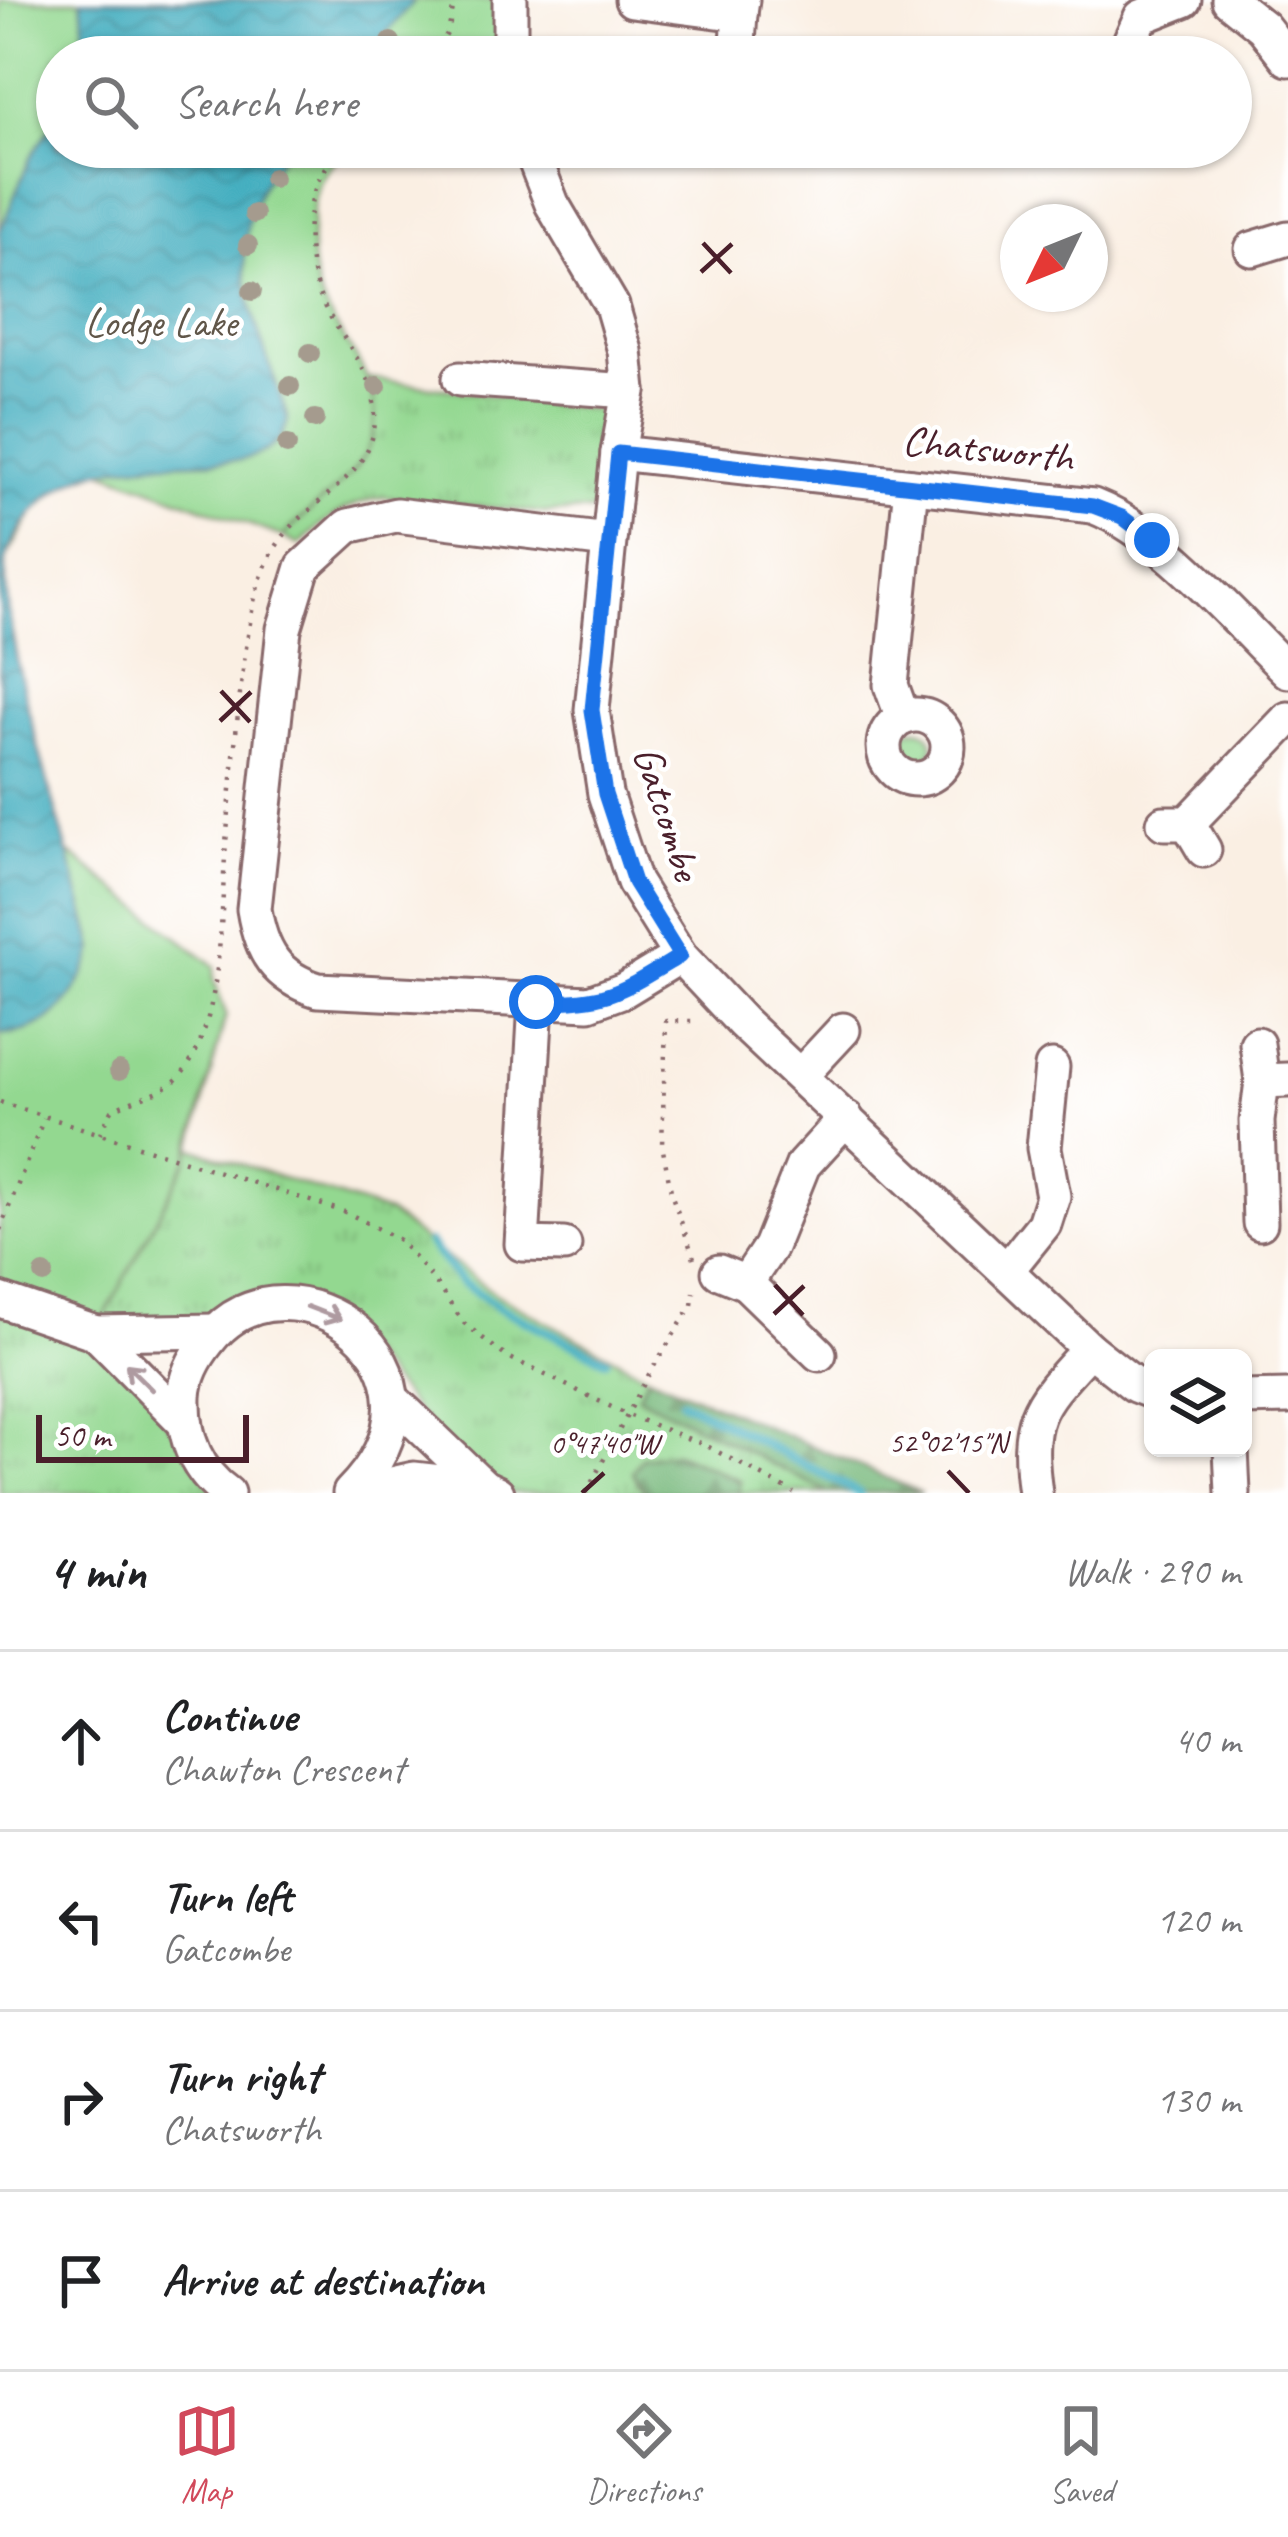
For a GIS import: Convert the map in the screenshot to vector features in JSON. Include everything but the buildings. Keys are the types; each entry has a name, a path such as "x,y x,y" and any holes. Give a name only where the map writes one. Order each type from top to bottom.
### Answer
{"street":[{"path":"510,0 510,36"},
{"path":"632,0 741,7"},
{"path":"1136,8 1184,0"},
{"path":"1229,0 1263,27 1288,58"},
{"name":"Gatcombe","path":"538,168 552,204 612,306 625,351 628,391 592,710 605,794 634,882 680,956 742,1022 1089,1348 1144,1388"},
{"path":"1252,249 1288,238"},
{"path":"460,379 628,391"},
{"name":"Chatsworth","path":"618,453 1093,506 1122,517 1152,540 1288,671"},
{"path":"903,718 892,685 911,486"},
{"path":"608,541 396,515 349,526 303,567 284,629 254,909 259,940 274,963 296,983 318,990 536,1002 589,1003 624,990 680,956"},
{"path":"1185,832 1288,719"},
{"path":"536,1002 522,1244 564,1244"},
{"path":"802,1074 843,1030"},
{"path":"1257,1044 1275,1080 1257,1121 1260,1223"},
{"path":"1007,1270 1044,1224 1053,1196 1044,1148 1052,1067"},
{"path":"819,1354 714,1278 770,1246 803,1166 846,1118"},
{"path":"6,1302 96,1333 216,1331"},
{"path":"218,1490 193,1455 183,1421 184,1388 196,1358 216,1331 244,1313 276,1304 309,1306 340,1318 366,1339 384,1367 392,1399 389,1435 375,1467 350,1493"},
{"path":"96,1333 183,1421"},
{"path":"1035,1493 1030,1456 1039,1404 1089,1348"},
{"path":"1252,1398 1288,1397"},
{"path":"392,1399 491,1490"},
{"path":"1231,1457 1233,1493"},
{"path":"350,1493 414,1479 491,1490"}],"path":[{"path":"446,36 455,0"},
{"path":"586,1493 692,1305 714,1278 671,1196 662,1144 666,1021 742,1022"},
{"path":"0,1102 348,1213 399,1240 464,1323 504,1355 628,1415 706,1446 794,1493"},
{"path":"0,1230 44,1118"}],"green space":[{"name":"Lodge Lake","path":"0,0 507,0 498,36 36,36 36,168 329,168 312,213 316,282 326,309 368,381 375,421 370,443 354,470 283,537 101,470 64,484 33,512 6,559 1,615 9,671 62,847 215,966 214,980 226,1014 188,1159 96,1333 0,1300"},
{"path":"368,378 603,411 592,511 544,513 384,497 338,514 299,545 283,537 314,505 373,397"},
{"path":"916,729 928,734 933,746 928,758 916,763 904,758 899,746 904,734"},
{"path":"213,984 226,1014 192,1148 388,1213 495,1294 648,1376 639,1396 829,1493 739,1493 740,1480 675,1453 642,1458 632,1472 645,1493 350,1493 481,1486 334,1315 97,1334 136,1374 214,1493 0,1493 0,1144"},
{"path":"648,1376 921,1493 829,1493 638,1396"},
{"path":"675,1453 740,1481 739,1493 645,1493 632,1472 642,1458"}],"water":[{"path":"81,0 413,2 384,36 85,36"},
{"name":"Lodge Lake","path":"36,148 36,168 274,168 250,215 246,280 288,420 271,447 241,460 126,466 80,478 40,505 12,544 6,559 14,645 94,949 72,996 49,1019 0,1034 0,231"}],"waterway":[{"path":"429,1243 461,1282 500,1308 606,1360"},
{"path":"682,1401 859,1493"}],"route":[{"path":"536,1002 589,1003 624,990 680,956 634,882 605,794 592,710 618,453 1093,506 1122,517 1152,540"}]}
